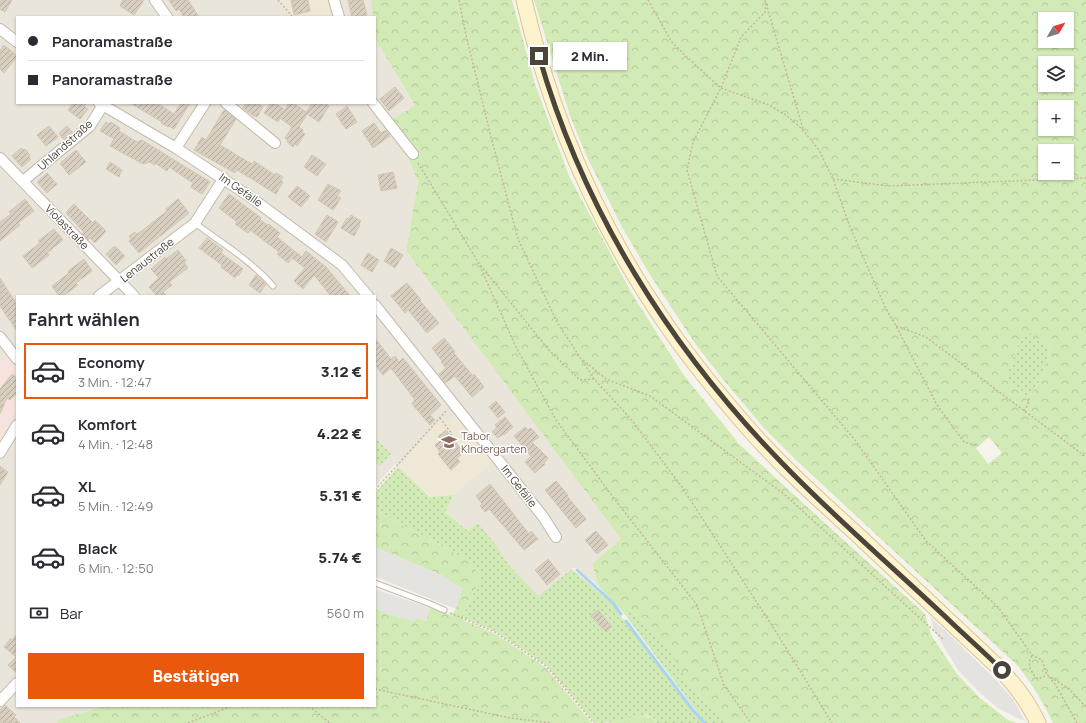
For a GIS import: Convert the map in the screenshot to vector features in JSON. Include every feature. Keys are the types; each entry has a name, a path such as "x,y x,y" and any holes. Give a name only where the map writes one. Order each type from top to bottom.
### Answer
{"main road":[{"path":"524,0 543,71 562,126 580,170 627,262 670,329 694,363 749,429 812,493 996,664 1030,706 1038,723"}],"street":[{"path":"155,0 166,16"},
{"path":"334,0 339,16"},
{"path":"2,33 16,41"},
{"name":"Im Gefälle","path":"101,104 224,178 342,265 367,295"},
{"name":"Uhlandstraße","path":"23,182 90,126 101,104"},
{"path":"176,148 204,104"},
{"path":"227,104 275,143"},
{"path":"374,104 413,154"},
{"name":"Violastraße","path":"0,158 133,295"},
{"name":"Lenaustraße","path":"100,295 195,223 224,178"},
{"name":"Im Gefälle","path":"376,306 544,518 556,537"},
{"path":"0,337 16,357"},
{"path":"0,453 14,435"},
{"path":"0,701 16,684"}],"lane":[{"path":"195,223 256,268 273,286"},
{"path":"376,583 428,602 444,610"}],"path":[{"path":"278,0 292,16"},
{"path":"459,0 491,137 518,239 557,322 594,379 630,418 682,487 778,635 832,723"},
{"path":"648,0 671,41 721,88 769,105 786,114 804,130 819,150 833,179 850,227 886,309 937,405 964,442 978,446"},
{"path":"765,0 804,130"},
{"path":"766,3 765,12 741,37 721,88 693,142 687,170 717,276 855,440 926,542 998,607 1032,655 1042,660 1047,675 1055,684 1077,723"},
{"path":"413,154 478,262 515,345 556,420 613,497 697,605 724,685 751,723"},
{"path":"833,179 889,186 1086,178"},
{"path":"478,262 548,349 580,380 594,379"},
{"path":"896,326 926,337 1086,457"},
{"path":"581,358 606,379 650,396 784,494 944,640"},
{"path":"1024,411 1028,405 1029,398"},
{"path":"376,489 453,403"},
{"path":"440,418 452,434 450,436"},
{"path":"444,610 495,632 546,666 594,723"},
{"path":"1032,655 1029,665 1036,678 1042,678 1047,675"},
{"path":"1047,675 1068,688 1086,707"},
{"path":"376,689 510,718 552,723"},
{"path":"188,723 229,707"},
{"path":"310,707 330,723"}],"shaded area":[{"path":"0,0 371,0 373,16 16,16 16,104 376,104 376,40 415,107 392,119 418,182 406,251 621,539 592,564 599,587 577,568 574,568 538,597 508,564 496,545 478,523 468,531 445,512 454,495 395,464 376,486 376,295 16,295 16,707 102,707 60,719 56,723 0,723"},
{"path":"277,0 327,0 331,16 292,16"},
{"path":"6,357 16,366 16,412 0,439 0,363"},
{"name":"Tabor KIndergarten","path":"442,417 447,422 454,417 459,418 494,461 454,495 431,497 398,467"},
{"path":"376,547 443,576 463,589 456,609 376,577"},
{"path":"376,589 430,608 426,621 419,618 413,621 400,618 376,608"},
{"path":"930,617 994,678 1013,699 1025,721 998,708 980,693 958,670 934,630"}],"green space":[{"path":"371,0 512,0 535,84 569,176 632,294 683,374 739,444 925,614 931,635 957,674 980,698 1008,720 1016,723 728,723 723,716 705,702 686,679 668,648 646,623 629,609 623,612 599,587 592,564 621,539 406,251 418,182 392,119 415,106 376,40 376,16 373,16"},
{"path":"534,0 1086,0 1086,723 1053,723 1037,693 1018,666 797,461 763,427 694,342 650,275 622,227 587,157 570,116","holes":["1027,332 1050,347 1044,374 1029,398 1005,379 1019,343","989,437 1002,453 988,464 976,448"]},
{"path":"1027,331 1050,347 1044,374 1029,398 1005,379 1019,343"},
{"path":"376,439 391,454 380,466 376,464"},
{"path":"398,467 430,497 454,495 445,512 468,531 478,523 496,545 508,564 538,596 572,569 611,603 698,719 702,719 623,612 629,609 646,623 668,647 686,679 705,702 723,716 728,723 657,723 653,718 642,716 606,723 595,723 546,665 495,631 464,618 464,613 481,578 473,566 462,557 376,511 376,492"},
{"path":"376,511 462,557 473,566 481,578 464,613 463,620 494,633 545,667 592,723 56,723 60,719 102,707 376,707 376,608 400,618 419,618 426,621 430,608 451,615 456,609 443,576 376,547"},
{"path":"644,716 653,718 657,723 607,723 634,717"}],"building":[{"path":"0,0 12,0 5,12 0,9"},
{"path":"123,0 144,0 134,15 120,6"},
{"path":"169,0 188,0 198,16 183,16 179,9 176,11"},
{"path":"291,0 308,0 310,11 294,15"},
{"path":"348,0 363,0 367,15 352,16"},
{"path":"4,45 16,55 16,58 4,73 0,69 0,50"},
{"path":"395,87 404,98 389,111 380,99"},
{"path":"72,104 86,104 84,106 88,109 80,119 68,110"},
{"path":"132,104 159,104 174,114 180,104 189,104 174,129 161,123 162,122"},
{"path":"245,104 258,104 263,107 257,117 243,108"},
{"path":"270,104 276,104 285,110 288,104 294,104 306,112 311,104 326,104 329,106 319,122 307,114 299,127 305,134 297,146 294,144 293,147 285,138 292,127 280,118 278,122 264,113"},
{"path":"347,106 357,122 346,129 336,114"},
{"path":"224,110 236,119 220,145 252,164 254,161 275,175 276,173 283,177 281,180 283,182 276,194 237,170 235,173 194,150 202,137 206,140"},
{"path":"106,122 109,124 111,122 120,128 119,131 137,142 142,140 210,182 202,194 191,187 193,183 169,167 167,171 155,163 154,165 150,162 143,164 110,146 114,139 100,131"},
{"path":"374,123 381,133 386,130 390,136 373,148 362,131"},
{"path":"49,126 58,137 46,146 37,135"},
{"path":"67,126 72,132 63,139 59,133"},
{"path":"21,148 23,150 25,149 30,155 29,157 31,159 22,167 12,156"},
{"path":"76,150 86,162 69,175 60,163"},
{"path":"312,155 326,164 317,176 304,167"},
{"path":"110,162 122,170 119,177 106,169"},
{"path":"393,172 397,188 381,191 378,175"},
{"path":"47,173 57,184 47,193 37,182"},
{"path":"328,184 341,191 337,196 341,198 333,210 318,200"},
{"path":"297,186 310,196 301,207 288,197"},
{"path":"229,194 260,217 260,220 268,225 269,224 280,233 277,237 302,257 306,251 326,267 349,295 330,295 314,275 303,289 294,281 305,268 292,258 288,263 277,254 279,252 250,230 248,233 235,224 237,222 219,208"},
{"path":"25,199 34,211 18,223 20,225 0,241 0,222 11,214 9,212"},
{"path":"178,199 189,213 139,253 129,241 131,239 129,236 135,232 137,234 143,230 167,211 166,209"},
{"path":"74,204 93,223 95,220 106,231 95,243 90,238 88,240 82,234 84,232 66,213"},
{"path":"327,215 338,222 326,242 315,234"},
{"path":"351,215 361,221 354,236 341,228 347,218 349,219"},
{"path":"54,229 63,240 47,253 49,255 32,268 23,256 40,243 38,241"},
{"path":"207,238 223,250 221,253 243,269 238,276 237,275 235,278 221,267 222,265 199,248"},
{"path":"113,247 116,247 125,256 116,265 106,254"},
{"path":"391,248 403,255 395,268 384,261"},
{"path":"178,250 186,261 184,262 188,268 169,282 172,285 163,292 166,295 156,295 149,287 159,278 151,269 165,257 166,259"},
{"path":"368,253 379,260 372,272 361,265"},
{"path":"84,259 92,271 76,283 78,285 64,295 58,295 52,286 69,273 68,271"},
{"path":"256,275 266,284 260,293 249,285"},
{"path":"0,278 16,303 16,330 0,306"},
{"path":"407,283 439,323 427,333 408,310 405,313 391,296"},
{"path":"444,338 458,358 473,376 474,374 484,387 472,397 455,376 445,383 439,374 446,368 432,348"},
{"path":"376,339 391,359 395,356 399,362 403,358 441,405 430,415 435,420 430,425 412,404 415,400 391,368 383,375 376,366"},
{"path":"12,374 16,377 16,394 10,400 7,398 0,414 0,389"},
{"path":"496,401 505,412 498,418 489,407"},
{"path":"505,417 513,427 498,438 492,432 497,427 495,425"},
{"path":"525,427 528,430 531,428 539,437 532,442 548,458 544,463 545,464 535,473 525,462 531,456 514,436"},
{"path":"446,430 464,453 457,458 460,462 451,470 438,454 440,452 435,445 441,440 438,437"},
{"path":"0,466 8,472 0,485"},
{"path":"556,481 586,519 576,528 545,490"},
{"path":"490,484 529,534 531,531 538,539 524,550 489,509 485,512 480,506 482,504 476,496"},
{"path":"596,531 608,545 597,554 585,540"},
{"path":"548,559 560,574 547,585 535,570"},
{"path":"598,610 612,627 606,632 591,616"},
{"path":"16,635 16,657 4,647 10,639 12,640"},
{"path":"16,657 16,672 8,665"},
{"path":"5,705 16,715 14,717 20,723 0,723 0,710"}],"waterway":[{"path":"577,570 612,602 621,614"},
{"path":"626,621 704,723"}],"place":[{"name":"Tabor KIndergarten","path":"449,442"}],"route":[{"path":"539,56 562,126 580,170 608,227 646,293 694,363 749,429 812,493 1002,670"}]}
